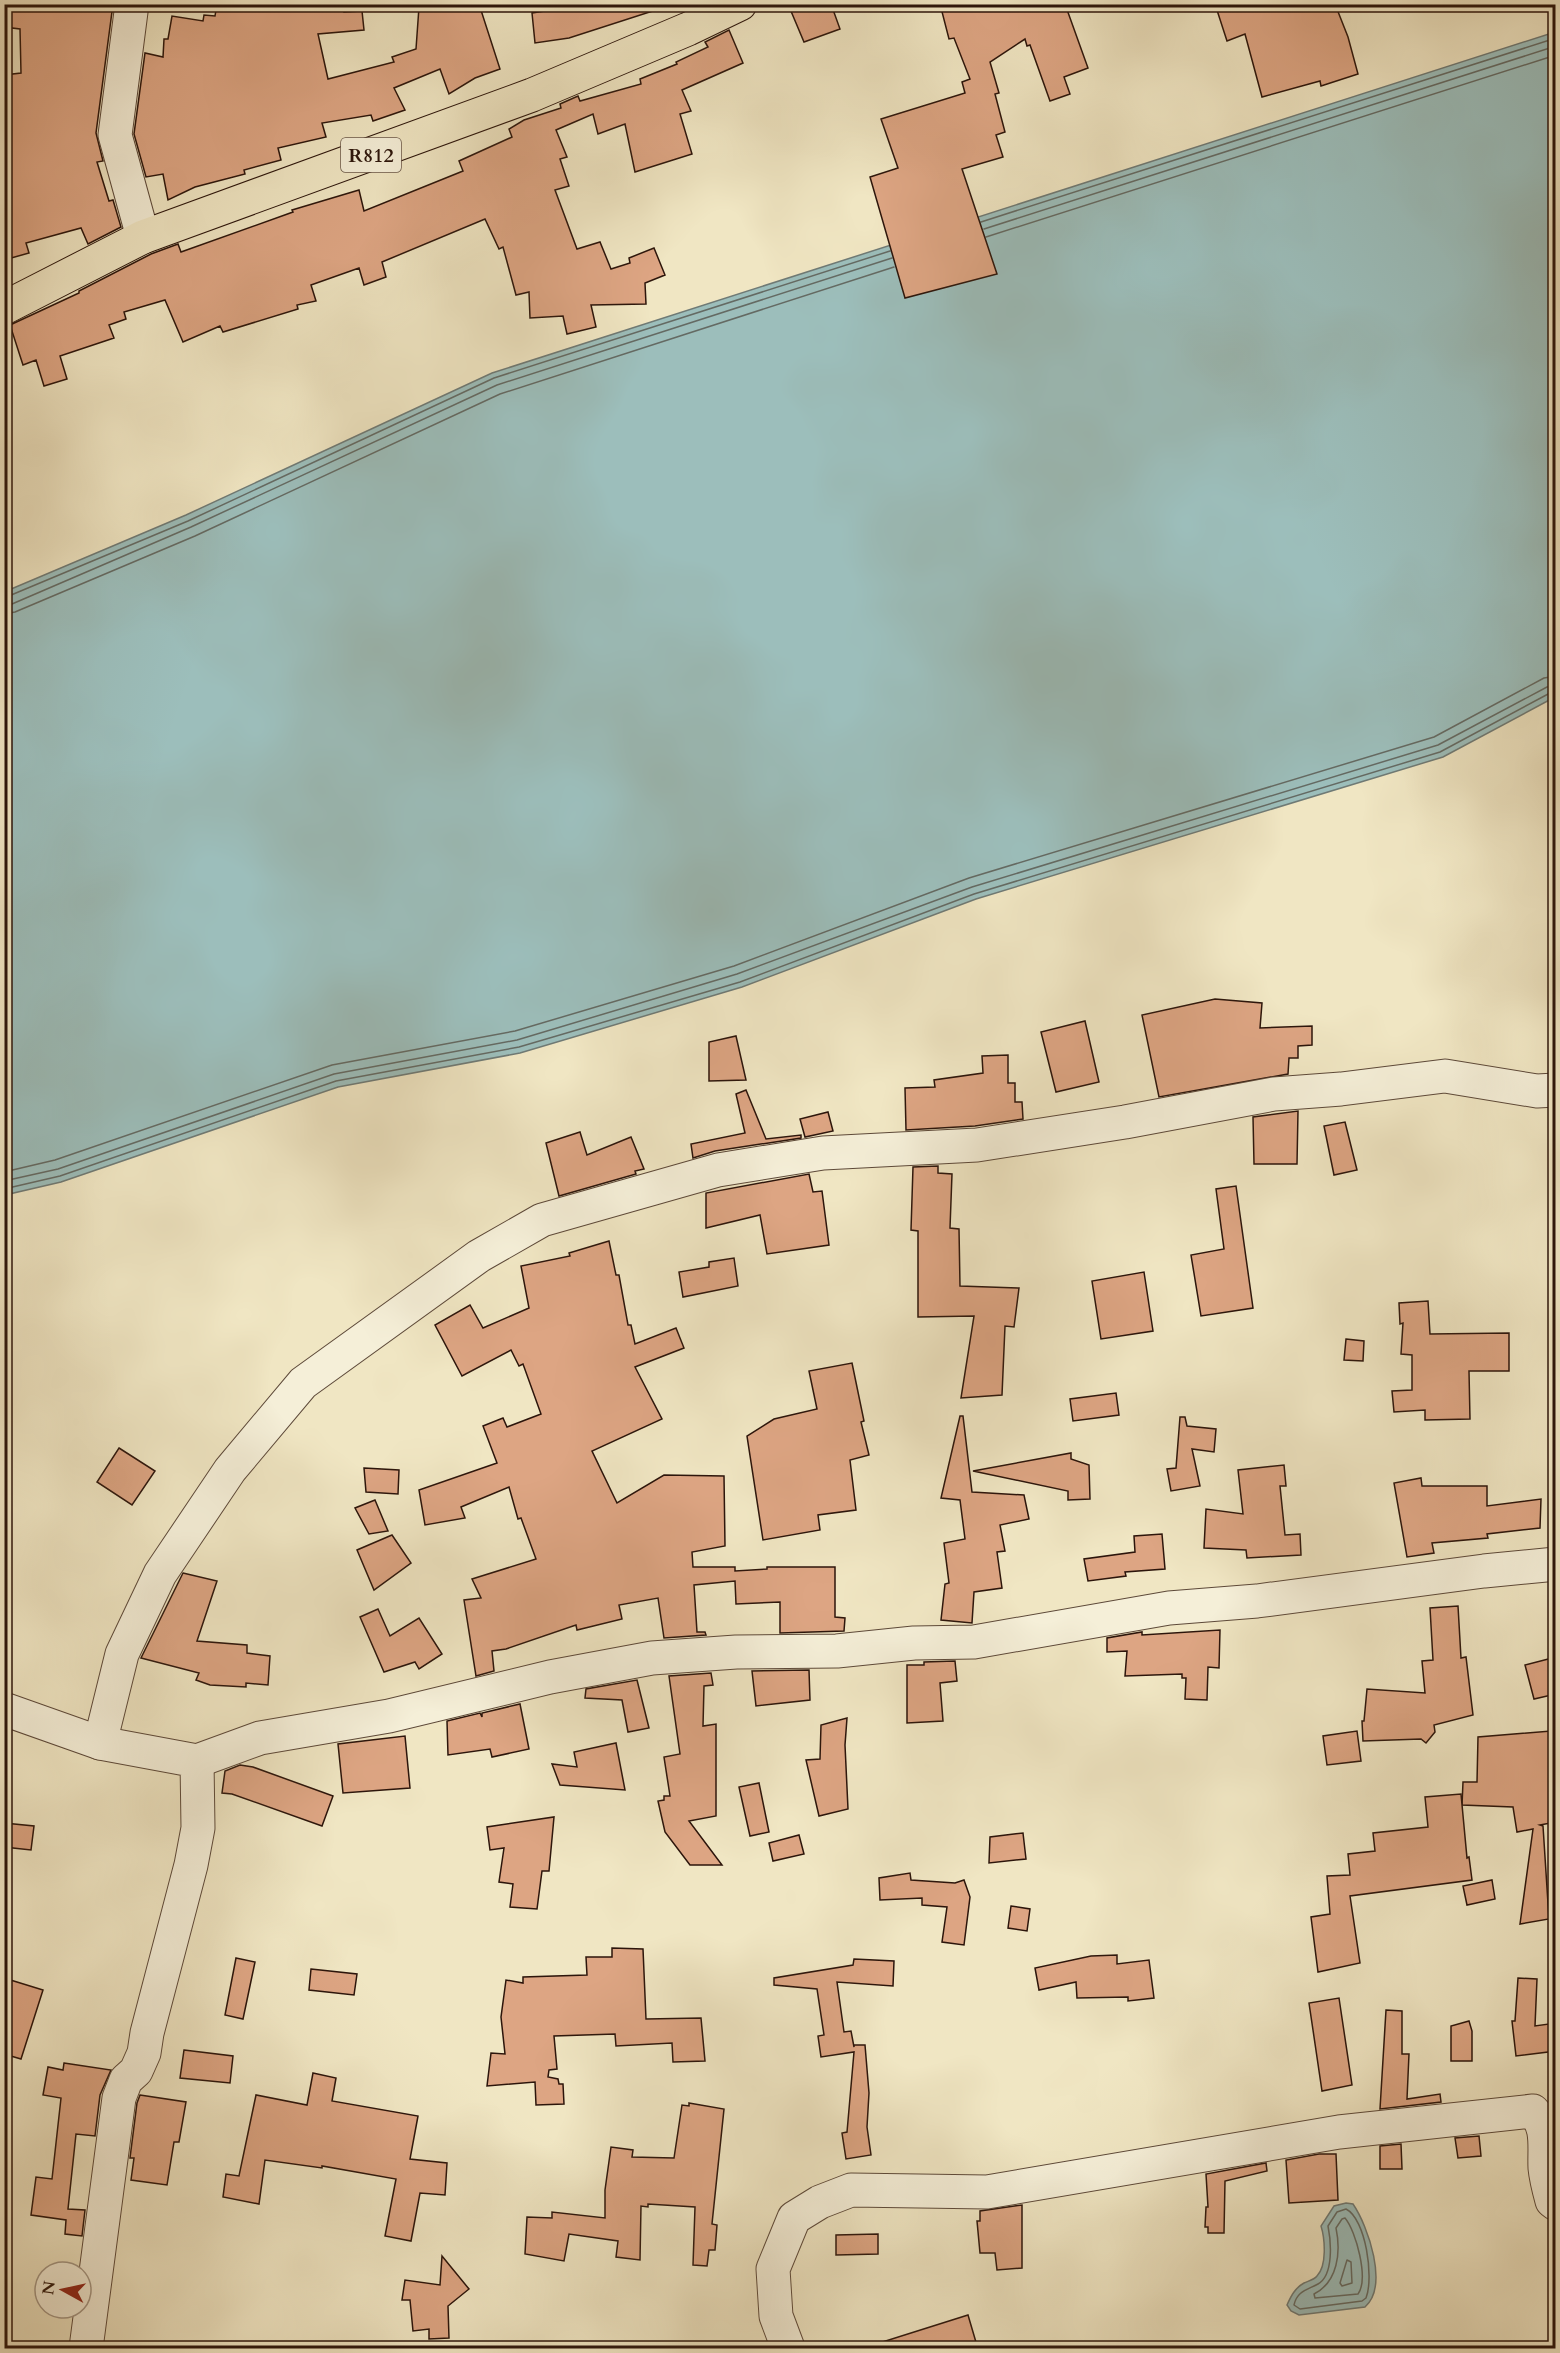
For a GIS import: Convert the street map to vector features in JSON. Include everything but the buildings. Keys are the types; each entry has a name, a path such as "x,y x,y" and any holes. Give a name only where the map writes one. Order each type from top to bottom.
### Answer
{"main road":[{"name":"R812","path":"4,308 144,237 532,95 688,29 740,4"}],"street":[{"path":"132,4 115,135 144,237"},
{"path":"100,1743 122,1654 160,1574 237,1461 303,1383 479,1256 542,1221 718,1170 823,1153 977,1145 1125,1122 1274,1094 1341,1089 1444,1076 1537,1091 1556,1090"},
{"path":"4,1709 100,1743 197,1761 260,1738 389,1716 550,1677 652,1658 736,1652 837,1651 914,1643 974,1642 1014,1633 1064,1627 1168,1608 1257,1602 1484,1570 1556,1564"},
{"path":"86,2349 119,2098 126,2080 136,2071 144,2053 191,1865 198,1828 197,1761"},
{"path":"788,2349 776,2316 773,2269 794,2218 820,2202 851,2190 987,2192 1339,2132 1533,2111 1541,2119 1545,2130 1545,2170 1552,2201 1556,2204"}],"water":[{"path":"1555,32 1555,697 1443,757 976,899 742,987 520,1053 338,1087 61,1182 5,1195 4,592 186,515 492,373"},
{"path":"1353,2204 1370,2241 1376,2271 1372,2297 1365,2307 1299,2315 1291,2311 1287,2305 1298,2287 1320,2272 1324,2252 1321,2226 1334,2206"}]}
